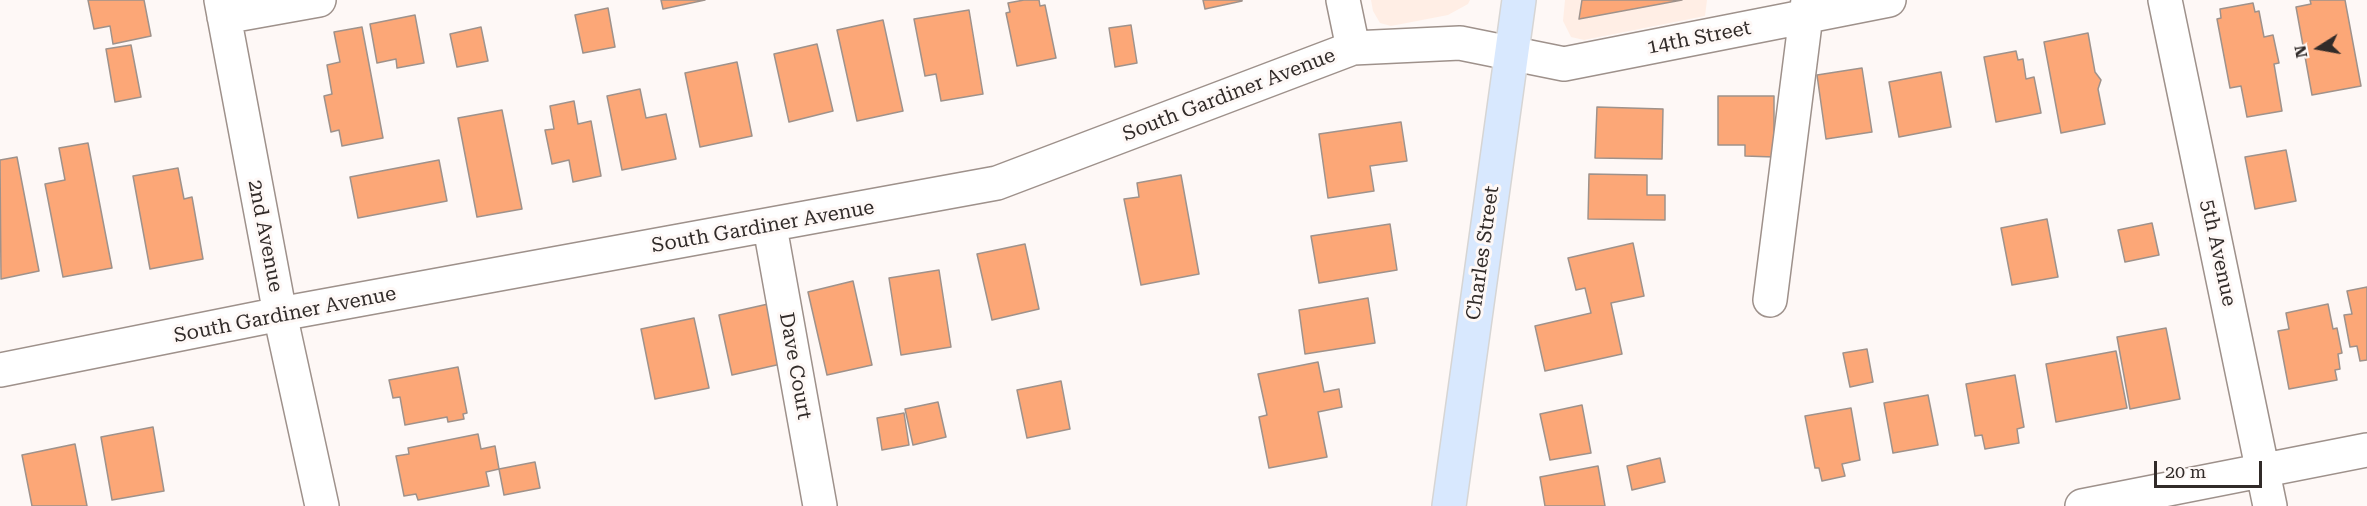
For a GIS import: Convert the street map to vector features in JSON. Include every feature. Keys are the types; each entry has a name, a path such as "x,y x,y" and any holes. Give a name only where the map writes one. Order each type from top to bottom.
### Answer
{"main road":[{"name":"Charles Street","path":"1449,506 1519,0"}],"street":[{"path":"222,9 318,0"},
{"path":"1343,0 1353,48"},
{"name":"14th Street","path":"1510,52 1564,64 1807,8 1889,0"},
{"name":"5th Avenue","path":"2165,0 2270,506"},
{"path":"1770,300 1807,8"},
{"name":"2nd Avenue","path":"222,9 280,314 322,506"},
{"name":"South Gardiner Avenue","path":"0,370 280,314 998,183 1353,48 1460,43 1510,52"},
{"name":"Dave Court","path":"770,226 820,506"},
{"path":"2082,506 2367,450"}],"shaded area":[{"path":"1371,0 1470,0 1468,4 1448,15 1391,26 1380,23 1373,11"},
{"path":"1565,0 1707,0 1705,16 1584,40 1571,37 1563,21"}],"building":[{"path":"88,0 144,0 151,36 113,44 110,26 94,29"},
{"path":"661,0 705,0 663,9"},
{"path":"1039,0 1040,6 1045,5 1056,58 1017,66 1006,13 1010,12 1008,3"},
{"path":"1203,0 1242,0 1242,1 1205,9"},
{"path":"1582,0 1682,0 1579,19"},
{"path":"2310,0 2345,0 2361,86 2312,95 2296,7 2311,4"},
{"path":"2253,3 2255,12 2259,11 2264,37 2273,35 2279,63 2274,64 2282,111 2247,117 2241,86 2230,88 2217,19 2221,18 2220,9"},
{"path":"608,8 615,47 583,53 575,15"},
{"path":"969,10 983,94 941,101 936,74 925,76 914,19"},
{"path":"415,15 424,63 397,68 396,59 377,63 370,24"},
{"path":"883,20 903,111 857,121 837,30"},
{"path":"1131,25 1137,63 1115,67 1109,28"},
{"path":"362,27 383,138 342,146 339,130 331,132 324,96 332,94 327,65 340,62 334,32"},
{"path":"481,27 488,61 457,67 450,34"},
{"path":"2088,33 2095,72 2101,80 2098,89 2105,124 2061,133 2044,42"},
{"path":"817,44 833,111 789,122 774,54"},
{"path":"131,45 141,97 115,102 106,49"},
{"path":"2016,51 2018,60 2023,59 2026,79 2034,77 2041,113 1996,122 1984,57"},
{"path":"737,62 752,136 700,147 685,73"},
{"path":"1862,68 1872,132 1826,139 1817,75"},
{"path":"1941,72 1951,127 1899,137 1889,82"},
{"path":"640,89 646,118 666,114 676,159 622,170 607,96"},
{"path":"1718,96 1774,96 1774,157 1745,156 1745,145 1718,145"},
{"path":"574,101 578,124 591,121 601,176 573,182 569,160 552,164 545,130 554,129 550,106"},
{"path":"1597,107 1663,109 1662,159 1595,158"},
{"path":"502,110 522,209 477,217 458,118"},
{"path":"1401,122 1407,161 1370,166 1374,191 1328,198 1319,134"},
{"path":"88,143 112,268 63,277 45,184 65,180 59,148"},
{"path":"2286,150 2296,201 2255,209 2245,157"},
{"path":"17,157 39,271 1,279 0,160"},
{"path":"439,160 447,201 358,218 350,177"},
{"path":"178,168 184,199 192,197 203,259 150,269 133,176"},
{"path":"1589,174 1647,175 1647,195 1665,195 1665,220 1588,219"},
{"path":"1181,175 1199,274 1141,285 1124,199 1139,197 1137,183"},
{"path":"2047,219 2058,277 2012,285 2001,228"},
{"path":"2152,223 2159,255 2125,262 2118,230"},
{"path":"1390,224 1397,270 1319,283 1311,236"},
{"path":"1633,243 1644,296 1611,303 1622,354 1545,371 1535,326 1591,313 1585,288 1576,290 1568,258"},
{"path":"1025,244 1039,309 992,320 977,254"},
{"path":"939,270 951,347 901,355 889,278"},
{"path":"853,281 872,365 827,375 808,292"},
{"path":"2367,287 2367,360 2360,361 2357,346 2350,347 2344,315 2352,314 2347,291"},
{"path":"1368,298 1375,343 1305,354 1299,310"},
{"path":"768,304 781,364 732,375 719,315"},
{"path":"2328,304 2333,329 2337,328 2342,353 2338,354 2340,369 2335,370 2337,380 2289,389 2278,331 2289,329 2286,313"},
{"path":"694,318 709,388 655,399 641,329"},
{"path":"2166,328 2180,399 2130,409 2117,337"},
{"path":"1867,349 1873,382 1850,387 1843,353"},
{"path":"2116,351 2127,408 2056,422 2046,364"},
{"path":"1318,362 1324,392 1339,389 1342,407 1318,412 1327,457 1269,468 1259,417 1267,415 1258,374"},
{"path":"458,367 467,413 463,414 464,419 448,422 447,417 405,425 400,397 393,398 389,380"},
{"path":"2015,375 2024,427 2017,429 2019,443 1985,449 1982,435 1975,436 1966,384"},
{"path":"1061,381 1070,429 1027,438 1017,390"},
{"path":"1928,395 1938,445 1893,453 1884,403"},
{"path":"938,402 946,437 913,445 905,409"},
{"path":"1582,405 1591,453 1550,460 1540,414"},
{"path":"1851,408 1860,460 1842,464 1845,476 1822,481 1819,468 1815,468 1805,416"},
{"path":"904,413 909,445 882,450 877,418"},
{"path":"153,427 164,491 112,500 101,437"},
{"path":"478,434 481,449 495,446 499,469 486,472 489,486 418,500 416,494 404,496 396,456 409,454 408,448"},
{"path":"75,444 87,506 32,506 22,455"},
{"path":"1660,458 1665,482 1632,490 1627,466"},
{"path":"535,462 540,488 504,495 499,469"},
{"path":"1598,466 1605,506 1545,506 1540,477"}]}
